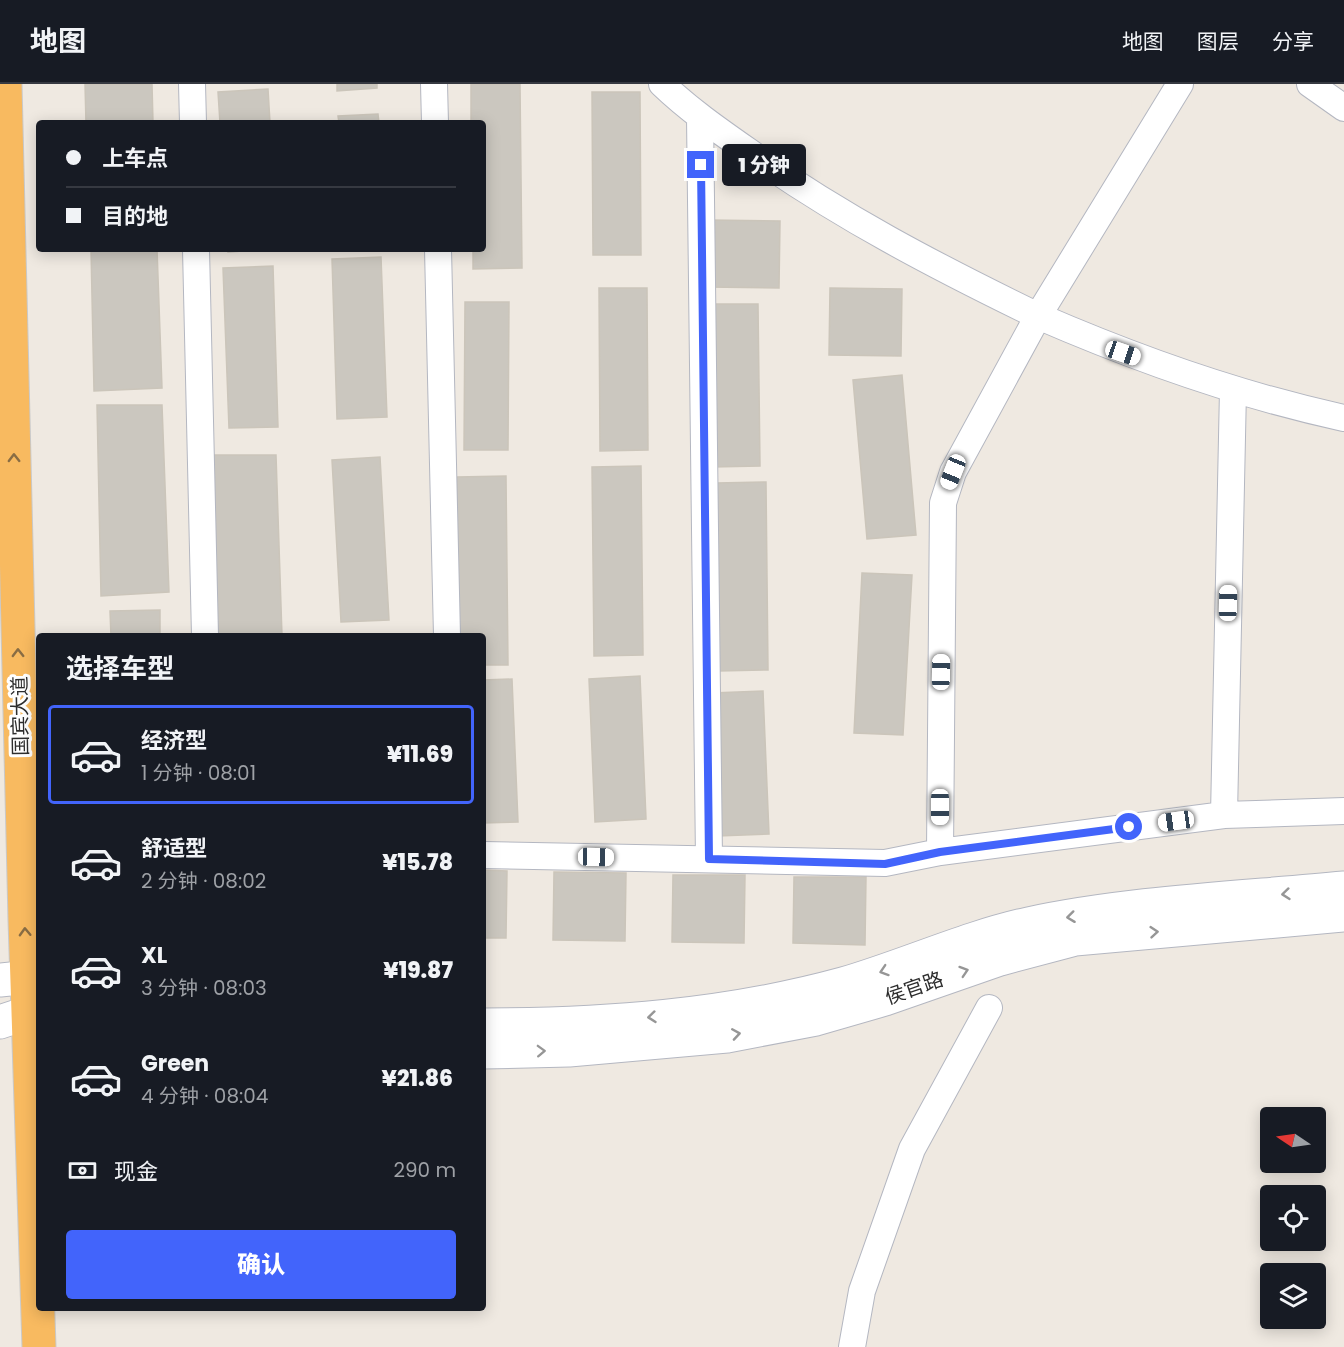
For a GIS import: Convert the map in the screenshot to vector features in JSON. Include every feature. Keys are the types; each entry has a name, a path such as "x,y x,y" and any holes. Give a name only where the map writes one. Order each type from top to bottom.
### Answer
{"highway":[{"name":"国宾大道","path":"4,84 22,1015 36,1288"},
{"name":"国宾大道","path":"37,1311 39,1347"}],"main road":[{"name":"侯官路","path":"486,1025 605,1022 765,1002 852,981 1026,925 1160,906 1344,888"},
{"name":"侯官路","path":"486,1052 569,1050 727,1036 816,1019 885,999 1000,959 1075,939 1344,915"}],"street":[{"path":"192,84 193,120"},
{"path":"434,84 435,120"},
{"path":"662,84 700,117 817,198 927,262 1038,316 1123,353 1233,390 1344,418"},
{"path":"940,852 943,503 953,472 1038,316 1180,84"},
{"path":"1310,84 1344,108"},
{"path":"700,117 709,859"},
{"path":"196,252 205,633"},
{"path":"438,252 447,633"},
{"path":"1224,815 1233,390"},
{"path":"486,855 885,864 940,852 1224,815 1344,811"},
{"path":"852,1347 862,1291 912,1149 989,1008"}],"building":[{"path":"85,84 152,84 153,120 86,120"},
{"path":"337,84 377,84 377,88 337,91"},
{"path":"471,84 520,84 522,268 473,269 473,252 486,252 486,120 471,120"},
{"path":"268,89 270,120 220,120 218,92"},
{"path":"592,92 640,92 641,255 593,255"},
{"path":"378,114 379,120 339,120 338,116"},
{"path":"708,220 780,221 779,288 707,287"},
{"path":"91,252 157,252 162,388 94,391"},
{"path":"381,257 387,417 337,419 332,259"},
{"path":"273,266 278,427 229,428 223,268"},
{"path":"599,288 647,288 648,450 600,451"},
{"path":"830,288 902,289 901,356 829,355"},
{"path":"465,302 509,302 508,450 464,450"},
{"path":"711,304 758,304 760,466 712,467"},
{"path":"902,375 916,535 867,539 853,380"},
{"path":"97,405 162,405 169,592 101,596"},
{"path":"211,455 276,455 282,633 214,633"},
{"path":"380,457 389,620 341,622 332,460"},
{"path":"641,466 643,655 594,656 592,467"},
{"path":"506,476 508,665 486,665 486,633 458,633 457,477"},
{"path":"766,482 768,670 719,671 717,483"},
{"path":"862,573 912,575 903,735 854,733"},
{"path":"160,610 160,633 111,633 110,611"},
{"path":"640,676 646,819 595,822 589,679"},
{"path":"512,679 518,822 486,823 486,680"},
{"path":"763,691 769,834 718,836 712,693"},
{"path":"486,870 507,871 506,938 486,938"},
{"path":"554,872 626,873 625,941 553,940"},
{"path":"673,875 745,875 744,943 672,942"},
{"path":"794,877 866,877 865,945 793,943"}],"route":[{"path":"701,165 709,859 885,864 940,852 1129,827"}]}
